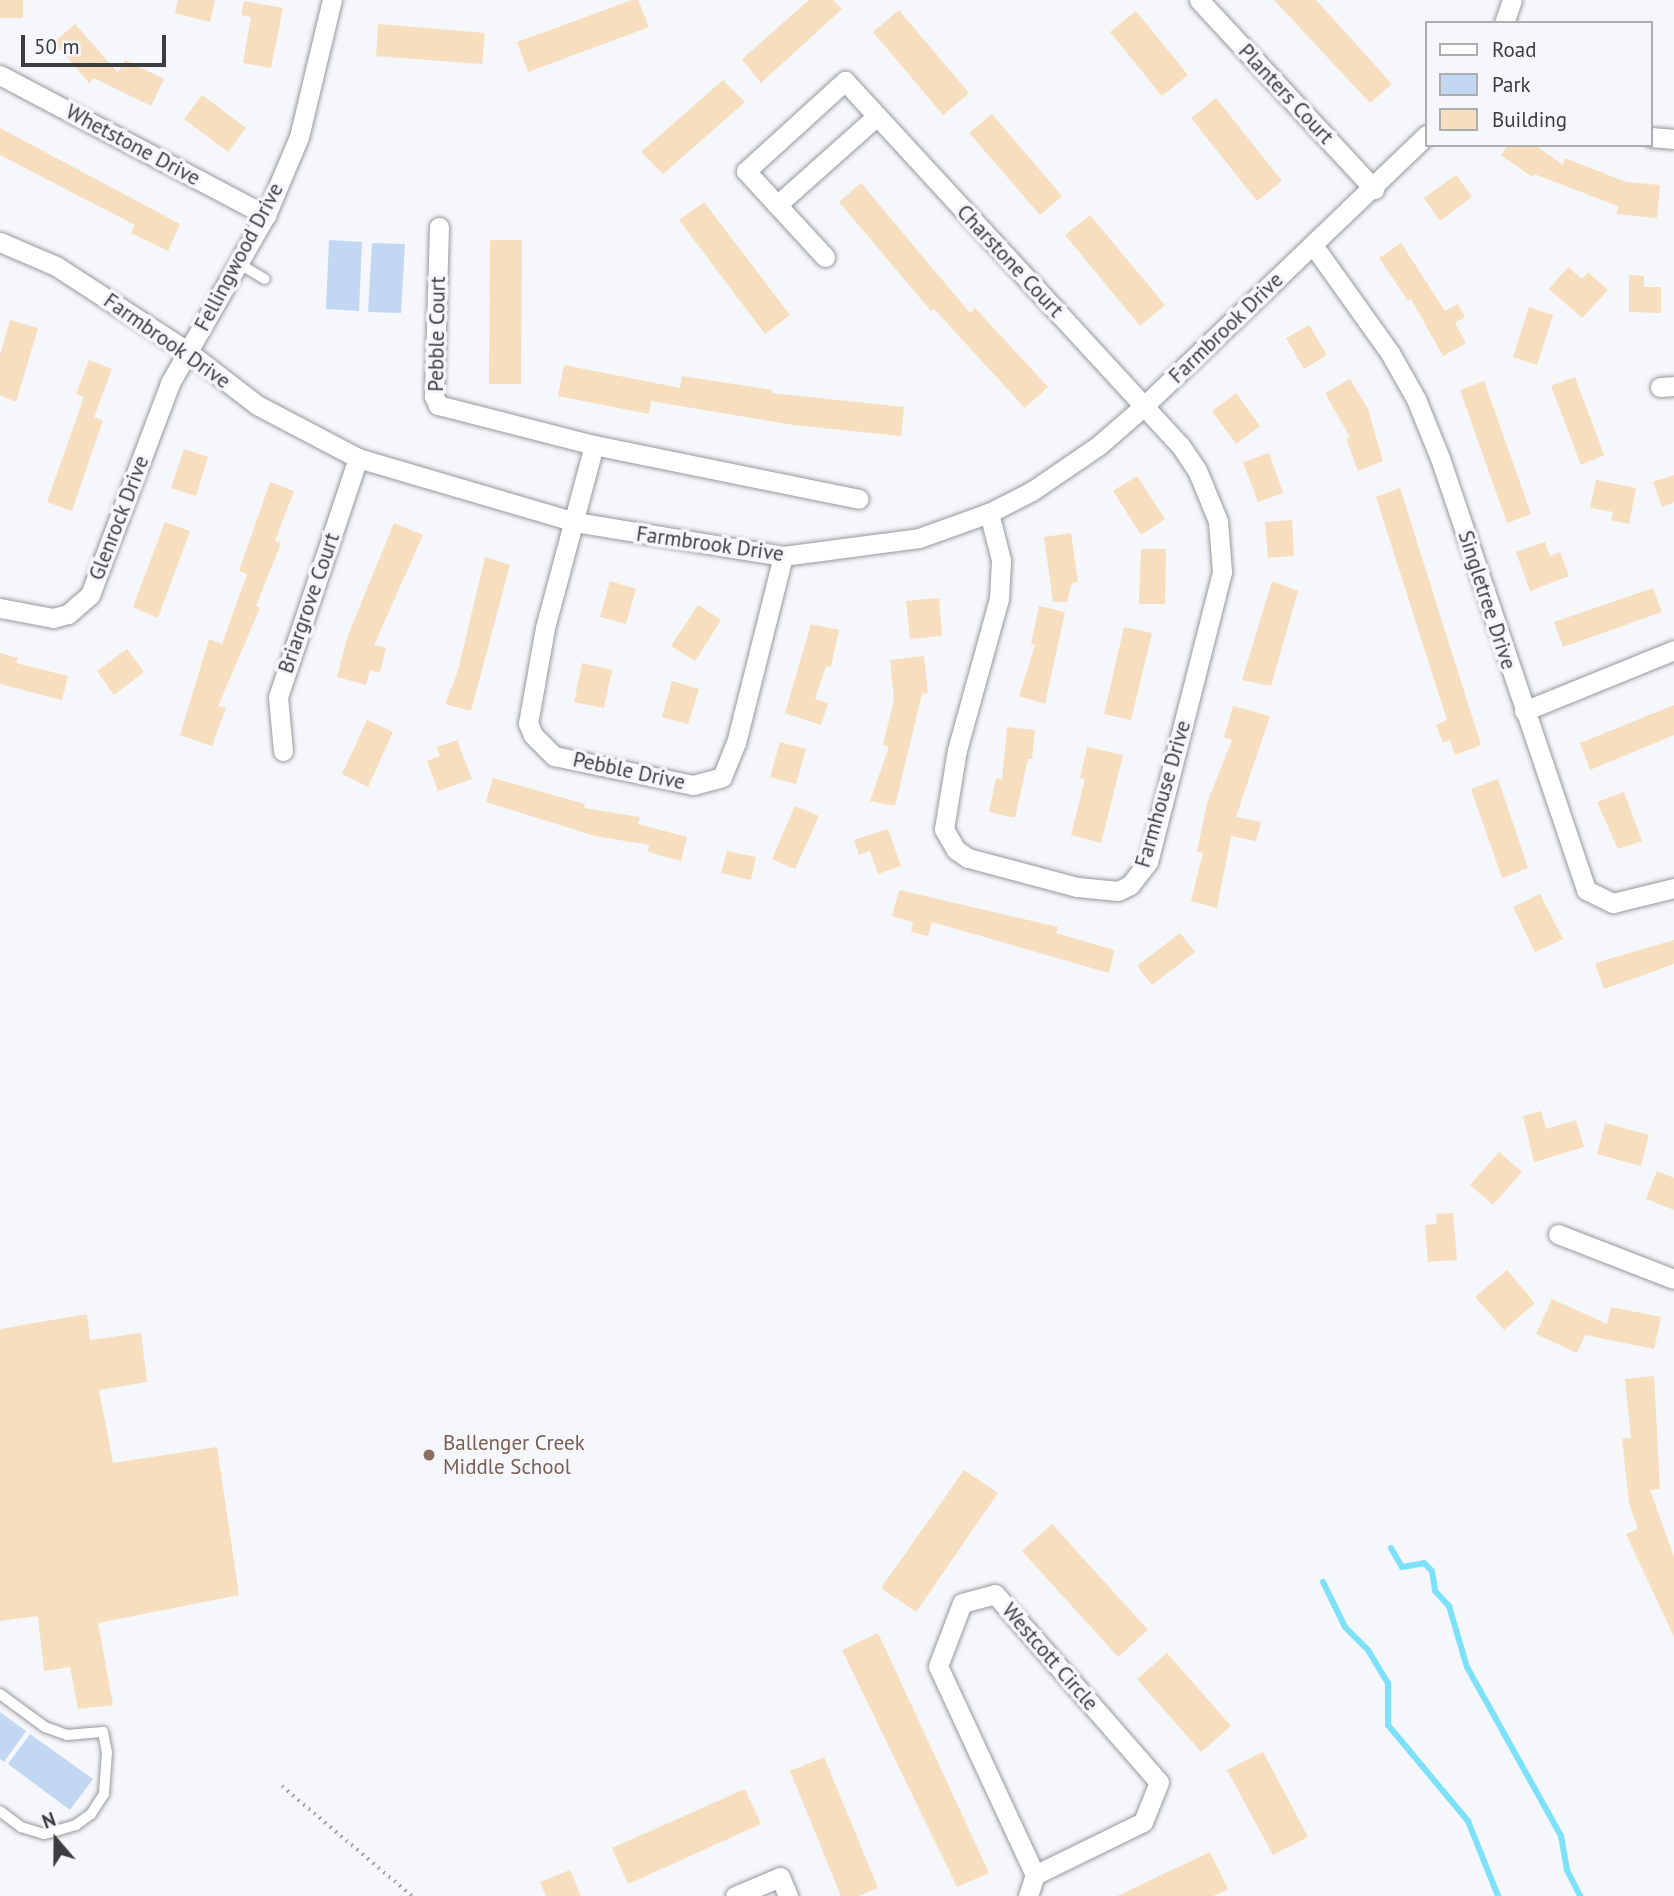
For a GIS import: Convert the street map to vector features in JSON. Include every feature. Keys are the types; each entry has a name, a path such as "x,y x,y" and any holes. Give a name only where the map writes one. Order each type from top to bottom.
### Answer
{"street":[{"name":"Fellingwood Drive","path":"187,351 266,215 299,137 332,0"},
{"name":"Planters Court","path":"1199,0 1374,188"},
{"path":"1505,21 1512,0"},
{"name":"Whetstone Drive","path":"0,75 266,215"},
{"name":"Charstone Court","path":"825,257 746,171 845,81 1144,406"},
{"path":"777,205 877,116"},
{"name":"Farmbrook Drive","path":"0,242 56,266 187,351 257,405 358,458 575,522 783,556 919,538 989,513 1032,491 1098,446 1144,406 1426,136"},
{"path":"1653,137 1674,139"},
{"name":"Pebble Court","path":"439,227 434,396 438,405 594,445 859,499"},
{"name":"Singletree Drive","path":"1313,244 1390,353 1416,399 1440,458 1586,890 1613,903 1674,888"},
{"name":"Glenrock Drive","path":"0,608 53,618 68,614 90,595 170,383 187,351"},
{"name":"Farmhouse Drive","path":"989,513 1001,560 999,599 957,750 944,829 956,850 968,858 1077,887 1118,891 1130,886 1148,862 1222,572 1218,521 1201,480 1180,445 1144,406"},
{"path":"575,522 594,445"},
{"name":"Briargrove Court","path":"283,751 278,697 358,458"},
{"name":"Pebble Drive","path":"575,522 545,628 528,723 533,735 554,756 660,780 693,785 722,777 736,743 783,556"},
{"path":"1524,711 1674,650"},
{"path":"1558,1234 1674,1279"},
{"name":"Westcott Circle","path":"995,1594 1159,1782 1143,1822 1035,1875 938,1666 962,1604 995,1594"},
{"path":"1028,1896 1035,1875"},
{"path":"735,1896 780,1877 788,1896"}],"lane":[{"path":"238,263 265,279"},
{"path":"0,1694 45,1727 67,1735 103,1732 107,1752 104,1794 91,1815 76,1825 44,1834 21,1827 0,1811"}],"path":[{"path":"282,1786 412,1896"}],"green space":[{"path":"329,240 362,242 359,311 326,309"},
{"path":"372,243 405,244 401,313 368,312"},
{"path":"0,1712 26,1731 4,1762 0,1759"},
{"path":"30,1734 93,1779 70,1810 8,1764"}],"building":[{"path":"0,0 23,0 23,18 0,18"},
{"path":"178,0 215,0 210,22 175,13"},
{"path":"638,0 649,27 528,72 517,42"},
{"path":"809,0 833,0 842,9 761,83 742,59"},
{"path":"1274,0 1316,0 1392,84 1370,103"},
{"path":"244,1 283,8 271,68 243,63 251,17 241,15"},
{"path":"899,10 969,93 943,115 873,32"},
{"path":"1136,11 1188,75 1162,96 1110,32"},
{"path":"75,24 118,73 125,60 164,79 151,106 94,78 89,83 54,42"},
{"path":"378,24 485,33 482,64 376,56"},
{"path":"723,80 745,102 663,174 641,152"},
{"path":"202,95 246,128 228,152 184,119"},
{"path":"1216,98 1282,181 1257,201 1191,118"},
{"path":"992,114 1062,196 1040,215 969,133"},
{"path":"0,128 180,224 168,251 131,233 135,225 0,155"},
{"path":"1507,147 1538,147 1563,165 1565,158 1626,182 1660,185 1657,218 1617,214 1618,206 1534,174 1532,177 1501,155"},
{"path":"1456,175 1472,197 1440,221 1424,198"},
{"path":"861,183 970,313 975,308 1048,387 1025,408 934,309 931,311 839,202"},
{"path":"704,202 790,315 765,334 679,220"},
{"path":"1090,215 1165,305 1140,326 1065,235"},
{"path":"490,240 522,240 521,384 489,384"},
{"path":"1401,243 1445,311 1458,304 1465,317 1455,323 1466,343 1443,356 1411,299 1408,301 1379,258"},
{"path":"1568,267 1582,279 1588,272 1608,290 1582,318 1549,289"},
{"path":"1629,275 1644,276 1644,287 1661,287 1661,313 1629,312"},
{"path":"1529,307 1553,315 1537,365 1513,357"},
{"path":"10,320 38,328 16,402 0,395 0,355"},
{"path":"1309,325 1327,355 1304,369 1286,338"},
{"path":"89,360 112,369 94,417 103,420 72,511 47,502 84,397 76,394"},
{"path":"564,365 680,388 682,376 772,390 771,393 904,407 901,436 794,425 651,401 649,414 558,396"},
{"path":"1575,377 1604,455 1581,465 1551,386"},
{"path":"1350,379 1368,409 1383,461 1358,471 1346,439 1350,437 1325,393"},
{"path":"1484,381 1531,514 1507,523 1460,390"},
{"path":"1236,393 1260,426 1236,444 1212,411"},
{"path":"184,449 208,457 196,496 171,488"},
{"path":"1269,453 1283,493 1258,502 1243,462"},
{"path":"1674,475 1674,502 1662,507 1653,482"},
{"path":"1137,476 1165,519 1141,535 1113,491"},
{"path":"1596,480 1636,488 1629,524 1611,520 1613,512 1590,508"},
{"path":"270,482 294,491 275,541 281,543 256,606 260,608 218,706 226,708 212,746 180,735 209,639 222,644 247,574 239,571"},
{"path":"1400,488 1481,745 1455,755 1450,740 1443,743 1436,725 1447,720 1376,497"},
{"path":"1292,520 1294,556 1268,558 1265,522"},
{"path":"165,522 190,531 158,618 133,607"},
{"path":"394,523 423,535 374,645 386,648 380,673 370,670 366,685 337,677 347,638"},
{"path":"1071,533 1078,582 1072,583 1067,602 1053,602 1044,537"},
{"path":"1545,542 1550,556 1560,552 1569,576 1530,591 1516,552"},
{"path":"1141,549 1166,549 1165,604 1139,604"},
{"path":"485,557 510,565 471,711 445,704 458,671"},
{"path":"610,581 636,589 626,624 600,617"},
{"path":"1272,581 1298,591 1271,686 1242,680"},
{"path":"1653,588 1662,612 1563,647 1554,622"},
{"path":"939,598 942,636 910,639 906,601"},
{"path":"698,605 721,620 695,661 671,646"},
{"path":"1039,606 1065,612 1045,704 1019,696 1035,645 1031,644"},
{"path":"811,624 839,630 831,667 826,666 815,699 828,703 821,725 785,713"},
{"path":"1124,627 1152,633 1131,720 1104,714"},
{"path":"127,649 144,672 114,695 97,671"},
{"path":"0,653 18,658 16,663 68,676 62,700 0,684"},
{"path":"924,656 928,693 922,694 895,806 870,801 889,747 883,745 894,699 890,660"},
{"path":"582,663 612,670 604,708 574,702"},
{"path":"672,681 699,689 688,724 662,717"},
{"path":"1674,705 1674,735 1590,770 1580,743"},
{"path":"1233,706 1270,716 1236,817 1261,822 1256,841 1231,836 1217,908 1191,901 1203,853 1197,852 1207,803 1232,740 1224,737"},
{"path":"367,720 393,732 368,787 342,774"},
{"path":"1007,727 1035,730 1032,759 1028,759 1015,818 989,812 996,778 1002,780"},
{"path":"457,740 472,779 438,791 427,761 440,756 437,747"},
{"path":"780,742 806,749 796,784 770,777"},
{"path":"1087,747 1123,755 1101,843 1071,835 1085,779 1080,778"},
{"path":"493,778 585,804 584,808 640,817 638,824 687,837 681,861 648,852 649,845 595,836 486,802"},
{"path":"1498,779 1528,868 1502,878 1471,789"},
{"path":"1624,792 1642,841 1618,849 1597,802"},
{"path":"795,806 819,816 795,869 772,859"},
{"path":"888,829 901,866 878,874 870,851 859,855 854,840"},
{"path":"727,851 756,857 751,880 721,873"},
{"path":"899,890 1058,927 1056,933 1114,950 1109,973 932,922 928,936 911,932 913,922 892,916"},
{"path":"1540,894 1563,939 1535,952 1513,907"},
{"path":"1180,933 1195,952 1152,985 1137,966"},
{"path":"1674,940 1674,964 1604,989 1595,963"},
{"path":"1541,1111 1546,1129 1576,1120 1584,1147 1534,1162 1523,1116"},
{"path":"1605,1123 1649,1135 1641,1166 1597,1154"},
{"path":"1499,1152 1522,1172 1493,1205 1470,1185"},
{"path":"1657,1171 1674,1178 1674,1210 1646,1199"},
{"path":"1453,1213 1457,1260 1428,1262 1425,1225 1437,1224 1436,1214"},
{"path":"1507,1270 1535,1303 1504,1330 1475,1297"},
{"path":"1552,1299 1607,1324 1611,1307 1661,1317 1654,1349 1585,1335 1577,1353 1536,1334"},
{"path":"87,1314 90,1340 141,1333 147,1382 99,1390 113,1463 217,1447 239,1595 98,1623 113,1705 78,1709 70,1667 44,1671 38,1616 0,1621 0,1329"},
{"path":"1654,1376 1660,1489 1650,1490 1674,1557 1674,1637 1626,1534 1638,1529 1629,1503 1622,1439 1631,1438 1625,1379"},
{"path":"964,1470 998,1493 916,1612 881,1588"},
{"path":"1052,1524 1148,1630 1118,1657 1022,1551"},
{"path":"878,1633 989,1873 957,1887 842,1650"},
{"path":"1167,1653 1231,1726 1201,1752 1137,1679"},
{"path":"1263,1752 1308,1837 1273,1855 1227,1770"},
{"path":"824,1757 878,1888 859,1896 841,1896 790,1771"},
{"path":"745,1789 761,1824 628,1884 612,1848"},
{"path":"1210,1852 1228,1889 1213,1896 1117,1896"},
{"path":"570,1870 581,1896 546,1896 540,1882"}],"waterway":[{"path":"1391,1548 1402,1567 1424,1563 1432,1571 1435,1591 1449,1606 1467,1667 1561,1836 1567,1870 1580,1896"},
{"path":"1323,1582 1345,1627 1368,1650 1388,1683 1388,1725 1468,1821 1498,1896"}],"place":[{"name":"Ballenger Creek Middle School","path":"429,1455"}]}
